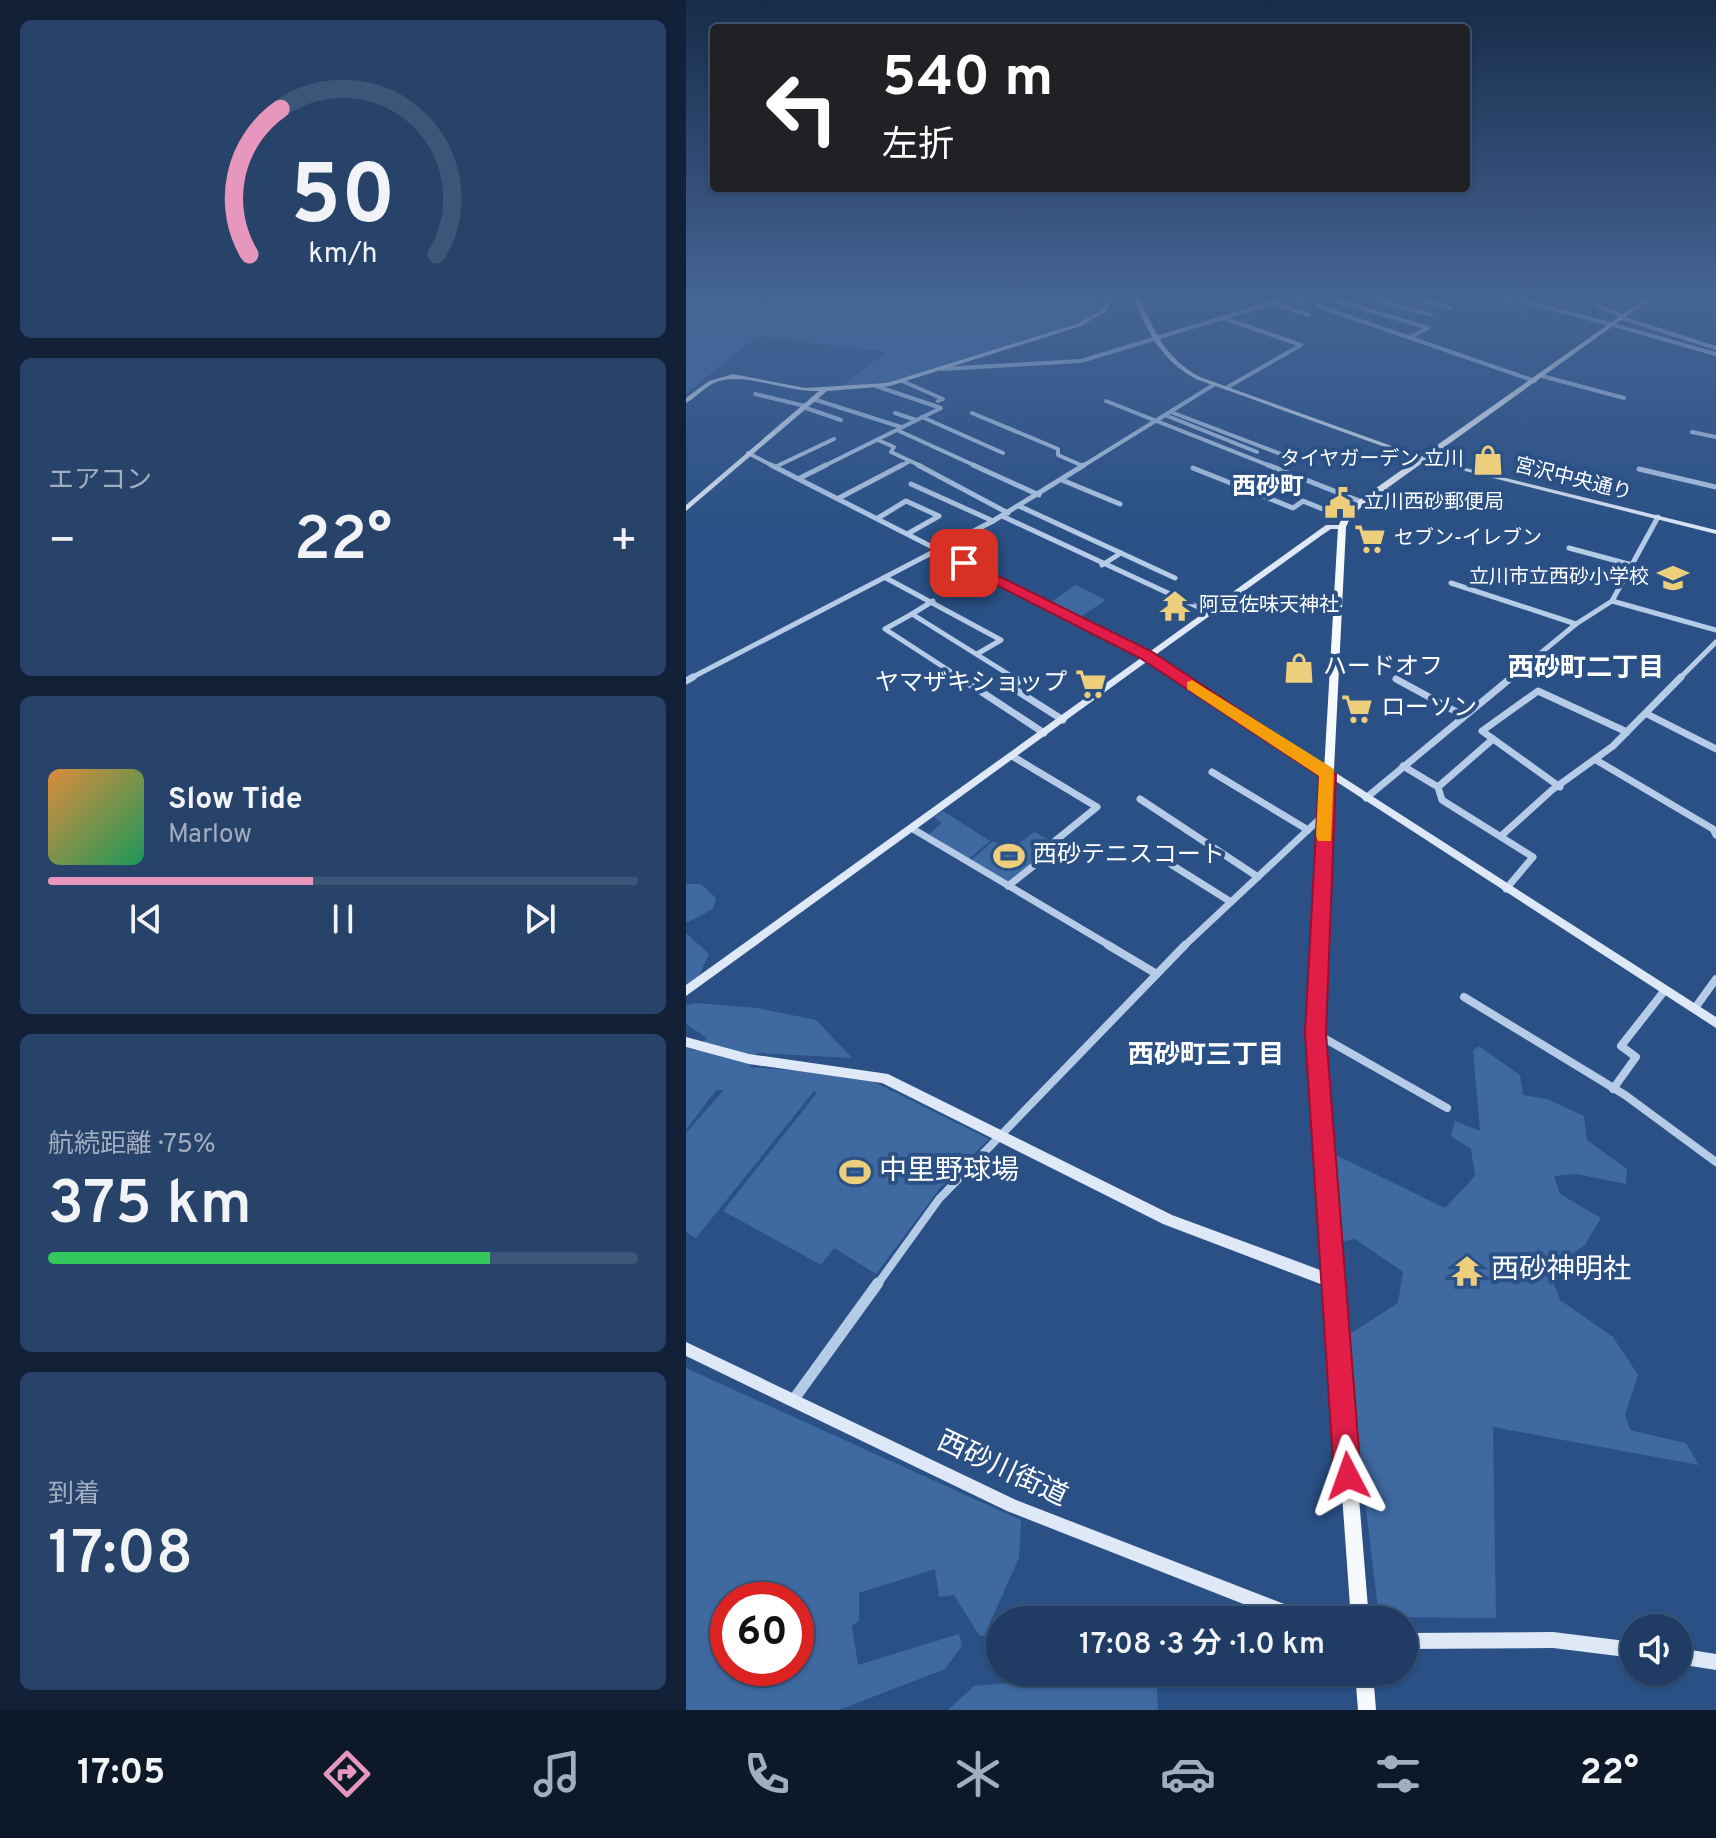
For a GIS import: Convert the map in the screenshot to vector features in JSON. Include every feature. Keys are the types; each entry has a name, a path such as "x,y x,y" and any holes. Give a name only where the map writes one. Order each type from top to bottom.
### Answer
{"main road":[{"path":"1359,1606 1331,1281 1315,1033 1343,522 1362,502 1538,378"},
{"path":"1365,1686 1367,1710"}],"street":[{"path":"686,401 711,382 726,378"},
{"path":"745,378 824,390 876,386 913,378"},
{"name":"宮沢中央通り","path":"1202,378 1423,459 1716,532"},
{"path":"1226,388 1244,378"},
{"path":"1538,378 1624,398"},
{"path":"902,381 943,399 938,401"},
{"path":"686,681 940,551 1039,495 1215,384"},
{"path":"800,478 941,408 876,386"},
{"path":"686,509 824,390"},
{"path":"755,394 841,420"},
{"path":"813,399 899,428 1039,495"},
{"path":"1106,401 1362,502"},
{"path":"895,413 919,419 1003,453"},
{"path":"972,413 1058,449 1058,455 1083,466"},
{"path":"1168,414 1286,456"},
{"path":"1168,414 1257,452"},
{"path":"1692,432 1716,437"},
{"path":"777,466 834,439"},
{"path":"878,440 894,447 891,452 1102,565 1168,590 1211,613"},
{"path":"1240,445 1247,441"},
{"path":"748,453 1149,657 1716,1023"},
{"path":"839,498 910,461"},
{"path":"1193,468 1293,508 1303,501 1343,522"},
{"path":"1639,469 1716,487"},
{"path":"1062,480 1120,504"},
{"path":"911,484 993,521"},
{"path":"1381,489 1422,501"},
{"path":"878,518 906,501 939,516 909,533"},
{"path":"1019,506 1175,578"},
{"path":"1366,798 1576,624 1612,601 1658,517"},
{"path":"686,991 1324,529 1343,522"},
{"path":"1569,548 1632,565"},
{"path":"1102,565 1121,553"},
{"path":"1577,569 1623,581"},
{"path":"886,578 1001,640 977,654"},
{"path":"1451,583 1576,624"},
{"path":"933,601 885,629 1044,733"},
{"path":"1612,601 1716,630"},
{"path":"912,614 1019,681 1011,687 1063,720"},
{"path":"1501,836 1596,760 1714,646"},
{"path":"1396,679 1464,716"},
{"path":"1560,787 1482,731 1538,691 1627,732"},
{"path":"1647,714 1716,749"},
{"path":"1438,787 1493,739"},
{"path":"1008,886 1060,845 1055,841 1097,807 1012,756"},
{"path":"1596,760 1715,830"},
{"path":"1403,766 1438,787 1442,800 1533,857 1533,861 1506,889"},
{"path":"1212,772 1308,830"},
{"path":"1140,799 1258,877"},
{"path":"794,1399 939,1199 1155,973 1326,813"},
{"path":"913,829 1155,973"},
{"path":"1172,865 1188,871 1231,902"},
{"path":"1695,1008 1716,979"},
{"path":"1613,1089 1636,1057 1621,1046 1665,990"},
{"path":"1464,997 1613,1089 1692,1142 1716,1162"},
{"path":"1315,1033 1447,1108"},
{"path":"686,1042 749,1059 870,1073 917,1092 1168,1220 1331,1281"},
{"name":"西砂川街道","path":"686,1349 1012,1506 1269,1606"},
{"path":"1418,1641 1553,1640 1620,1648"},
{"path":"1692,1658 1716,1662"}],"shaded area":[{"path":"686,378 706,378 686,394"},
{"path":"853,378 911,378 888,385 842,386"},
{"path":"1076,585 1106,600 1079,618 1050,603"},
{"path":"943,811 990,841 969,859 929,834 942,823 934,817"},
{"name":"西砂テニスコート","path":"1034,832 1058,844 1008,882 971,860 993,841 1009,851"},
{"path":"686,884 701,884 716,898 713,909 686,923"},
{"path":"686,933 709,954 697,980 686,986"},
{"path":"686,1005 757,1008 816,1020 852,1058 757,1053 750,1067 862,1076 989,1139 940,1188 876,1274 834,1248 821,1265 723,1211 817,1093 814,1091 696,1238 686,1232 686,1133 724,1090 716,1090 686,1130 686,1047 695,1051 707,1038 686,1024"},
{"path":"1479,1046 1520,1075 1523,1095 1547,1099 1584,1116 1587,1140 1627,1169 1626,1184 1576,1174 1554,1176 1560,1194 1601,1218 1585,1245 1548,1270 1560,1300 1613,1337 1638,1375 1625,1415 1630,1430 1686,1443 1699,1465 1493,1427 1496,1618 1418,1617 1418,1606 1378,1606 1351,1386 1350,1334 1398,1303 1403,1272 1355,1239 1339,1242 1332,1153 1445,1208 1475,1176 1471,1149 1451,1136 1455,1121 1480,1131 1473,1050"},
{"path":"686,1368 1021,1520 1019,1558 997,1606 986,1606 984,1636 979,1635 954,1595 939,1597 935,1569 859,1593 859,1621 852,1626 858,1665 959,1634 962,1646 945,1669 839,1710 686,1710"},
{"path":"974,1686 1151,1686 1157,1688 1158,1710 948,1710"}],"slow traffic":[{"path":"1192,685 1328,774 1325,836"}],"place":[{"name":"タイヤガーデン 立川","path":"1488,460"},
{"name":"立川西砂郵便局","path":"1340,503"},
{"name":"セブン-イレブン","path":"1370,539"},
{"name":"立川市立西砂小学校","path":"1673,578"},
{"name":"阿豆佐味天神社","path":"1175,606"},
{"name":"ハードオフ","path":"1299,668"},
{"name":"ヤマザキショップ","path":"1091,684"},
{"name":"ローソン","path":"1357,709"},
{"name":"西砂テニスコート","path":"1009,856"},
{"name":"中里野球場","path":"855,1172"},
{"name":"西砂神明社","path":"1467,1271"}],"district":[{"name":"西砂町","path":"1268,488"},
{"name":"西砂町二丁目","path":"1586,669"},
{"name":"西砂町三丁目","path":"1206,1056"}],"route":[{"path":"964,563 1145,654 1328,774 1315,1033 1331,1281 1348,1476"}]}
